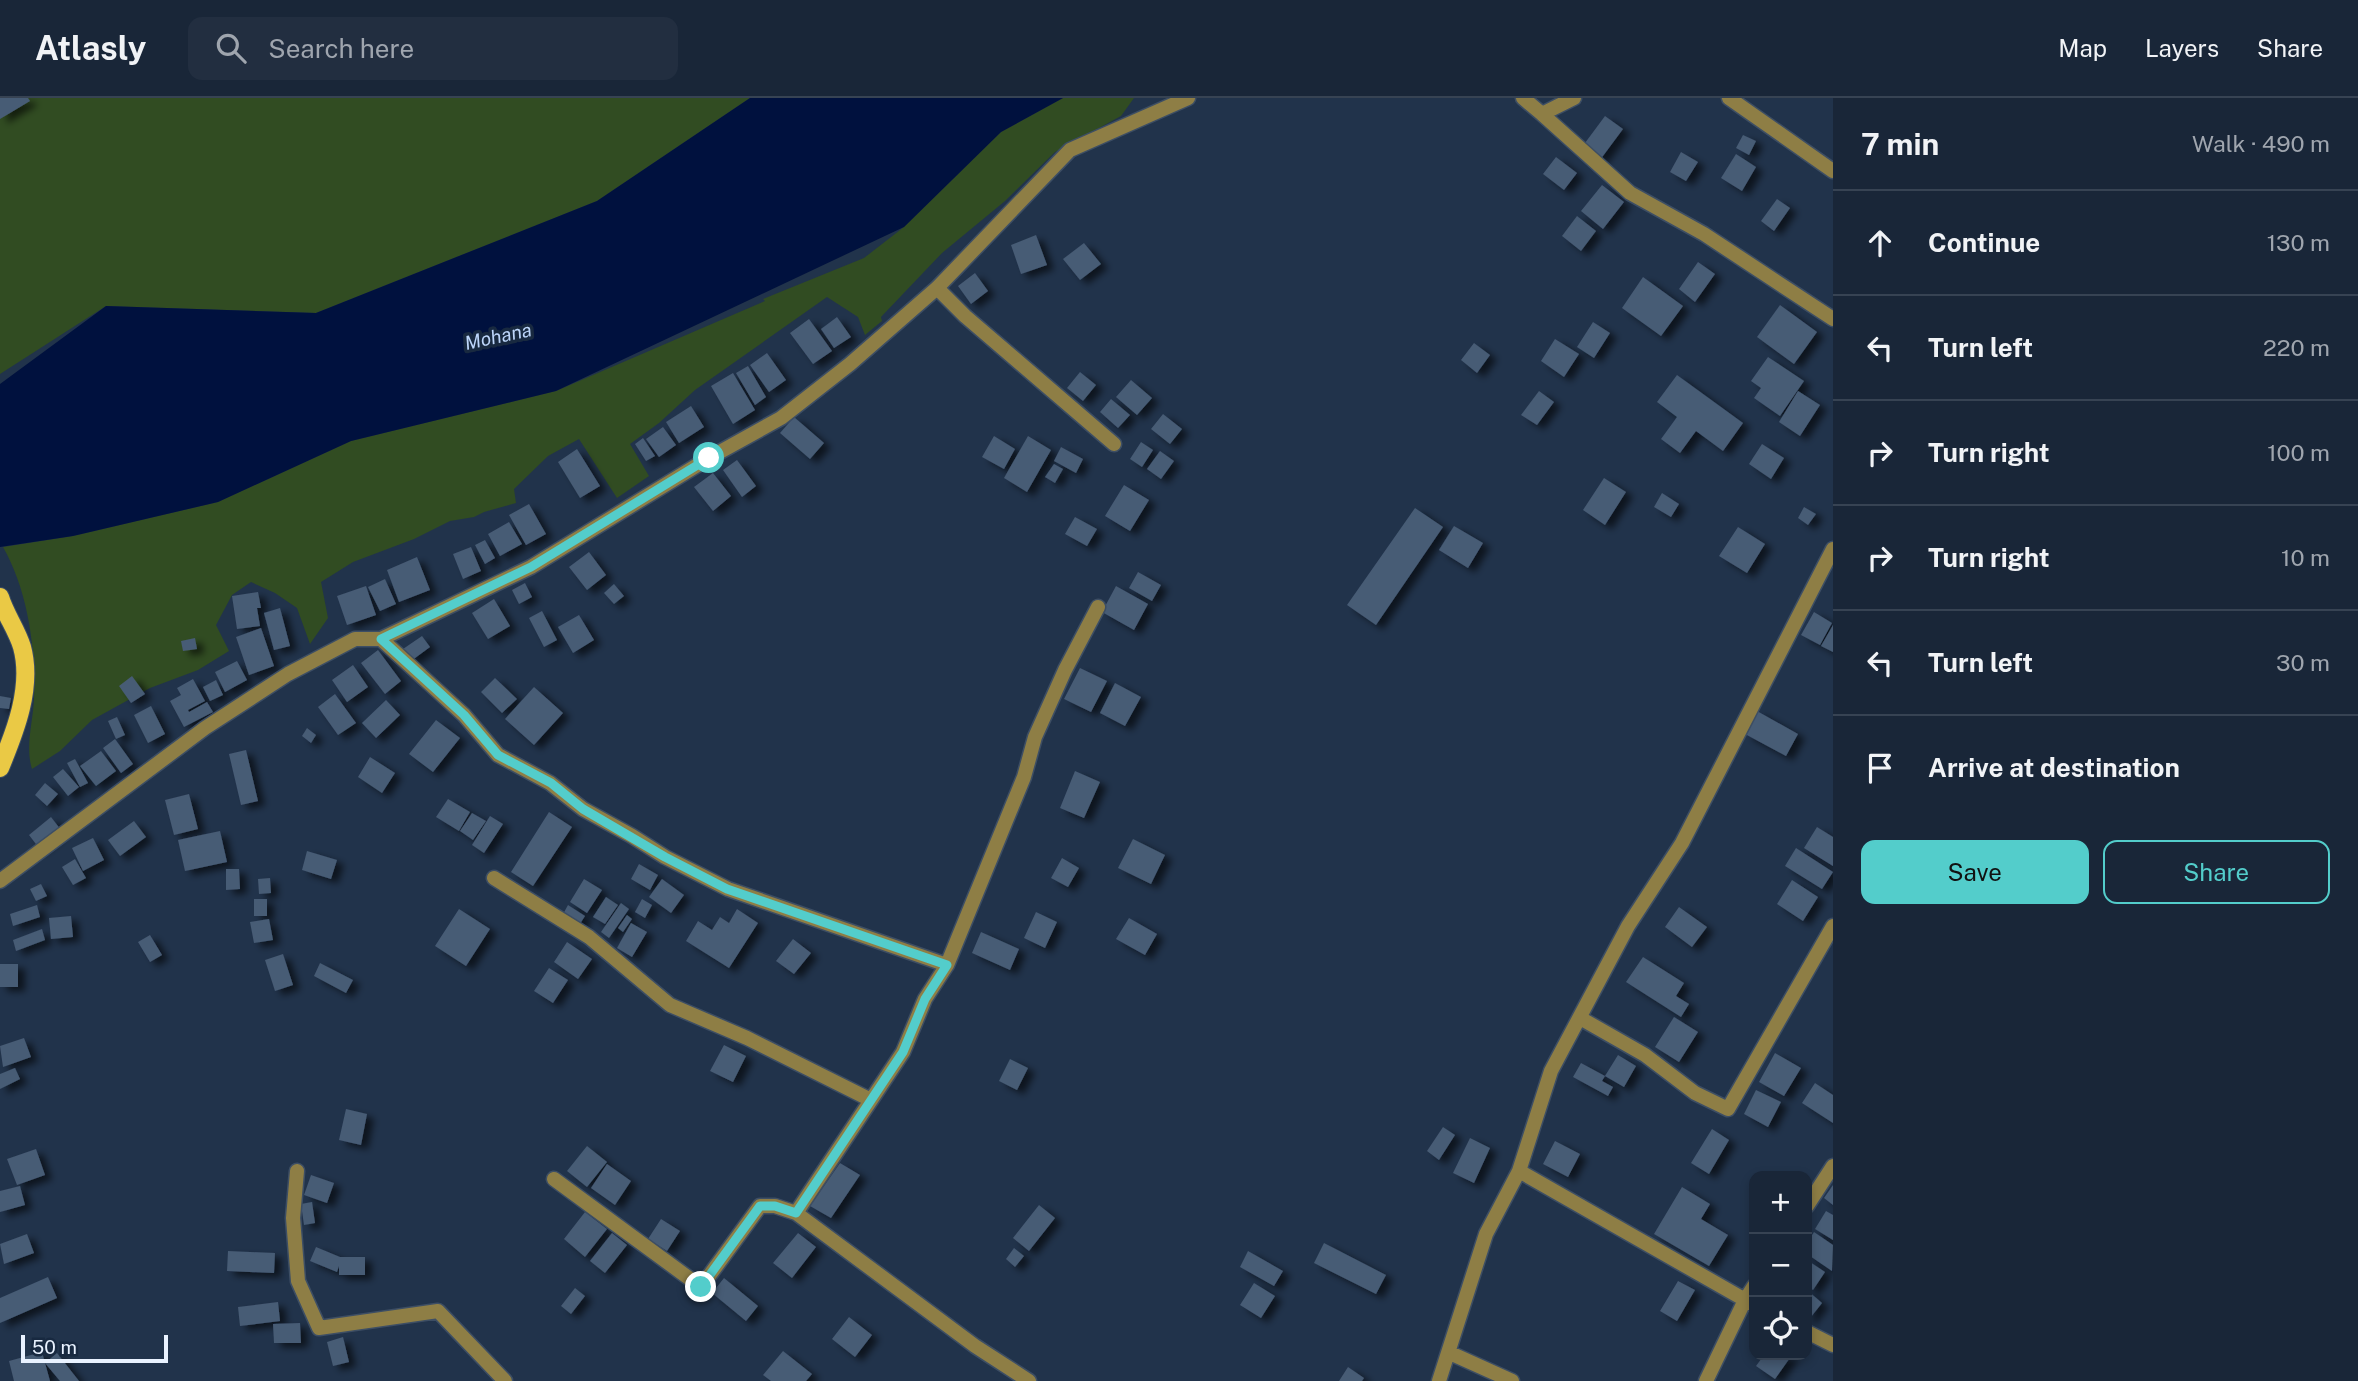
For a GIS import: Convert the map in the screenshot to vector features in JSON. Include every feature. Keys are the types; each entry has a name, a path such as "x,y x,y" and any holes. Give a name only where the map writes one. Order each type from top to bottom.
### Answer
{"main road":[{"path":"0,768 16,730 25,682 22,647 1,601"}],"street":[{"path":"0,881 205,729 288,674 355,639 381,639 531,567 709,458 780,418 850,364 937,288 1070,150 1188,98"},
{"path":"1523,98 1630,193 1704,234 1833,319"},
{"path":"1542,114 1574,98"},
{"path":"1729,98 1833,171"},
{"path":"937,288 965,316 1114,444"},
{"path":"1439,1381 1486,1234 1519,1171 1551,1071 1628,926 1682,843 1833,549"},
{"path":"796,1213 903,1052 925,999 947,965 1024,777 1035,737 1065,670 1098,607"},
{"path":"381,639 464,715 498,755 551,783 583,809 665,857 727,889 947,965"},
{"path":"494,878 589,937 670,1005 747,1038 871,1100"},
{"path":"1580,1018 1645,1055 1695,1093 1728,1109 1833,926"},
{"path":"1812,1198 1833,1166"},
{"path":"297,1171 292,1218 298,1280 319,1328 438,1311 505,1381"},
{"path":"1519,1171 1749,1303 1706,1381"},
{"path":"554,1179 701,1287 760,1206 775,1206 796,1213 975,1346 1029,1381"},
{"path":"1812,1334 1833,1345"},
{"path":"1450,1353 1512,1381"}],"green space":[{"path":"0,98 750,98 597,201 316,313 106,306 0,374"},
{"path":"1063,98 1134,98 1121,116 1055,152 1005,201 942,253 881,317 882,321 865,335 858,317 827,297 695,390 659,423 630,444 649,476 617,498 579,439 548,456 514,489 516,503 474,517 450,521 414,539 353,562 321,582 328,618 310,644 297,608 275,593 251,582 232,595 216,625 229,651 198,670 150,688 92,720 60,751 32,769 29,752 34,699 32,641 19,582 3,547 73,536 218,502 351,441 556,391 765,301 763,299 864,258 904,227 1001,132"}],"water":[{"name":"Mohana","path":"750,98 1063,98 1001,132 904,227 556,391 351,441 218,502 73,536 0,547 0,384 106,306 316,313 597,201"}],"building":[{"path":"0,98 28,98 30,101 0,119"},
{"path":"1605,116 1623,129 1600,160 1582,147"},
{"path":"1743,135 1756,141 1749,155 1736,148"},
{"path":"1681,152 1698,162 1686,181 1670,172"},
{"path":"1736,154 1756,167 1742,191 1721,178"},
{"path":"1556,157 1577,173 1564,190 1543,174"},
{"path":"1602,185 1624,202 1603,229 1581,211"},
{"path":"1777,199 1790,208 1774,231 1761,221"},
{"path":"1577,216 1596,231 1581,251 1562,236"},
{"path":"1036,235 1047,265 1021,274 1011,245"},
{"path":"1084,243 1101,264 1080,280 1063,259"},
{"path":"1698,262 1715,274 1695,302 1679,289"},
{"path":"975,273 988,291 971,304 958,286"},
{"path":"1643,277 1683,306 1661,336 1622,308"},
{"path":"1780,305 1817,332 1794,364 1757,337"},
{"path":"837,317 851,337 834,348 821,329"},
{"path":"809,319 832,351 813,364 790,333"},
{"path":"1593,322 1610,333 1594,358 1577,347"},
{"path":"1555,339 1579,354 1564,377 1541,361"},
{"path":"1474,343 1490,355 1477,373 1461,360"},
{"path":"767,353 786,380 769,392 750,365"},
{"path":"1768,357 1804,381 1780,416 1754,398 1761,388 1751,381"},
{"path":"748,366 766,397 755,405 736,373"},
{"path":"1080,372 1096,385 1083,401 1067,388"},
{"path":"733,373 755,410 733,424 711,386"},
{"path":"1677,375 1743,423 1723,451 1696,431 1680,453 1661,439 1677,417 1657,402"},
{"path":"1131,380 1152,398 1137,415 1116,397"},
{"path":"1539,391 1554,402 1537,425 1521,415"},
{"path":"1798,391 1820,405 1800,436 1779,422"},
{"path":"1111,399 1130,415 1118,428 1100,412"},
{"path":"691,406 704,427 679,443 666,422"},
{"path":"1163,414 1182,429 1170,444 1151,429"},
{"path":"794,417 824,443 810,459 780,433"},
{"path":"663,427 676,445 659,457 646,439"},
{"path":"994,436 1015,449 1004,469 982,457"},
{"path":"1028,436 1051,450 1027,492 1004,478"},
{"path":"643,438 655,456 646,461 635,444"},
{"path":"1141,442 1153,450 1142,467 1130,459"},
{"path":"1762,444 1784,458 1771,479 1749,464"},
{"path":"1061,447 1083,459 1076,473 1054,461"},
{"path":"577,449 600,486 580,498 558,462"},
{"path":"1160,451 1174,461 1161,479 1147,469"},
{"path":"737,460 756,486 742,497 723,470"},
{"path":"1054,464 1063,469 1055,483 1045,477"},
{"path":"713,473 731,496 713,511 694,487"},
{"path":"1604,478 1626,492 1605,525 1583,510"},
{"path":"1124,485 1149,500 1130,531 1105,516"},
{"path":"1662,493 1679,504 1671,517 1654,507"},
{"path":"529,504 546,534 526,545 509,515"},
{"path":"1804,507 1816,514 1808,525 1798,518"},
{"path":"1415,508 1443,527 1376,625 1347,605"},
{"path":"1075,517 1097,529 1087,546 1065,534"},
{"path":"509,522 522,544 500,556 488,534"},
{"path":"1454,526 1483,543 1468,568 1439,550"},
{"path":"1738,527 1765,544 1747,573 1719,556"},
{"path":"485,540 495,558 485,564 475,545"},
{"path":"471,547 481,571 463,579 453,554"},
{"path":"589,552 606,575 587,590 569,567"},
{"path":"417,557 430,590 399,602 387,570"},
{"path":"1138,572 1161,585 1152,601 1129,588"},
{"path":"385,579 396,604 380,611 368,587"},
{"path":"525,583 532,597 519,604 512,590"},
{"path":"614,584 624,596 614,604 604,593"},
{"path":"366,586 376,615 347,625 337,596"},
{"path":"1116,586 1148,604 1134,630 1102,612"},
{"path":"258,592 260,626 237,629 232,596"},
{"path":"494,599 510,626 488,639 472,613"},
{"path":"280,608 290,646 274,650 264,613"},
{"path":"542,611 557,640 544,647 529,618"},
{"path":"1814,612 1832,623 1820,645 1801,635"},
{"path":"579,615 594,640 573,653 558,627"},
{"path":"1833,625 1833,652 1821,646"},
{"path":"261,628 274,666 249,675 236,637"},
{"path":"422,636 430,647 411,661 403,649"},
{"path":"195,638 197,649 183,651 181,641"},
{"path":"378,650 401,681 385,694 361,663"},
{"path":"237,661 247,680 225,692 215,672"},
{"path":"353,665 368,687 347,702 332,680"},
{"path":"1080,668 1107,681 1091,712 1064,699"},
{"path":"132,676 145,694 131,703 119,686"},
{"path":"495,678 517,699 502,713 481,692"},
{"path":"193,679 205,701 188,710 189,712 207,702 213,712 184,727 170,701 181,695 177,688"},
{"path":"216,680 223,695 210,701 203,687"},
{"path":"1115,683 1141,697 1125,726 1100,713"},
{"path":"534,687 563,713 534,745 505,719"},
{"path":"335,694 356,723 338,735 318,707"},
{"path":"0,696 11,698 9,709 0,708"},
{"path":"386,700 400,715 376,738 362,723"},
{"path":"151,706 165,734 148,743 134,715"},
{"path":"1757,711 1798,734 1786,756 1745,734"},
{"path":"117,717 125,735 116,739 108,721"},
{"path":"436,720 460,738 433,772 409,754"},
{"path":"307,728 316,735 311,743 302,736"},
{"path":"115,739 133,764 121,773 103,748"},
{"path":"246,750 258,801 241,805 229,754"},
{"path":"101,751 116,771 96,786 80,766"},
{"path":"370,757 395,773 382,793 358,777"},
{"path":"75,759 88,783 80,787 67,763"},
{"path":"63,769 79,787 68,796 53,777"},
{"path":"1075,771 1100,782 1084,818 1060,808"},
{"path":"45,783 58,794 47,806 35,795"},
{"path":"189,794 198,829 174,835 165,800"},
{"path":"448,799 470,812 459,831 436,817"},
{"path":"549,812 572,827 533,886 511,872"},
{"path":"472,813 486,821 473,840 460,831"},
{"path":"490,816 503,824 484,853 472,845"},
{"path":"51,817 61,830 39,848 29,835"},
{"path":"134,821 146,837 120,856 108,840"},
{"path":"1817,827 1833,837 1833,866 1804,848"},
{"path":"220,831 227,862 185,871 178,840"},
{"path":"93,838 104,860 83,871 72,848"},
{"path":"1133,839 1165,855 1151,884 1118,868"},
{"path":"1796,848 1833,872 1822,889 1785,866"},
{"path":"307,851 337,860 331,879 302,870"},
{"path":"1062,858 1079,868 1068,887 1051,878"},
{"path":"75,859 86,878 73,885 62,867"},
{"path":"639,864 658,875 650,890 631,879"},
{"path":"226,869 239,869 240,889 226,890"},
{"path":"270,878 271,893 259,894 258,879"},
{"path":"584,879 602,890 587,913 570,902"},
{"path":"662,879 684,895 671,913 649,897"},
{"path":"1792,880 1818,897 1803,921 1777,904"},
{"path":"41,884 47,896 36,901 30,889"},
{"path":"606,897 618,905 605,924 593,917"},
{"path":"254,899 267,899 267,916 254,916"},
{"path":"642,899 652,905 645,918 635,912"},
{"path":"621,903 629,909 609,938 601,932"},
{"path":"37,905 40,917 13,926 10,914"},
{"path":"568,905 585,916 578,927 562,916"},
{"path":"1679,907 1707,927 1692,947 1665,927"},
{"path":"459,909 490,929 466,966 435,946"},
{"path":"737,909 758,923 729,968 686,941 698,921 712,930 720,917 729,923"},
{"path":"1036,912 1057,922 1045,948 1024,938"},
{"path":"627,915 632,919 623,932 618,928"},
{"path":"71,916 73,937 51,939 49,918"},
{"path":"1129,918 1157,934 1145,955 1116,939"},
{"path":"269,919 273,940 254,943 250,922"},
{"path":"631,923 647,932 632,957 617,948"},
{"path":"42,929 45,940 16,951 13,940"},
{"path":"981,932 1019,949 1010,970 972,953"},
{"path":"150,935 162,955 150,962 138,942"},
{"path":"793,939 811,953 794,974 776,961"},
{"path":"567,942 592,959 578,979 554,962"},
{"path":"283,954 293,985 275,991 265,960"},
{"path":"1643,957 1684,983 1676,996 1689,1004 1681,1017 1626,982"},
{"path":"320,963 353,980 346,993 314,976"},
{"path":"0,964 18,964 18,987 0,987"},
{"path":"549,968 568,980 553,1003 534,991"},
{"path":"1674,1017 1698,1032 1679,1062 1655,1047"},
{"path":"24,1038 31,1057 3,1067 0,1046"},
{"path":"724,1045 746,1056 733,1082 710,1071"},
{"path":"1775,1053 1801,1068 1784,1096 1759,1082"},
{"path":"1618,1055 1636,1066 1624,1087 1605,1076"},
{"path":"1010,1059 1028,1068 1017,1090 999,1081"},
{"path":"1581,1063 1605,1076 1602,1081 1613,1087 1608,1096 1573,1077"},
{"path":"15,1068 20,1079 0,1089 0,1074"},
{"path":"1815,1083 1833,1095 1833,1123 1802,1103"},
{"path":"1756,1090 1781,1102 1768,1127 1744,1114"},
{"path":"346,1109 367,1114 361,1145 339,1140"},
{"path":"1443,1127 1455,1135 1439,1160 1427,1151"},
{"path":"1712,1129 1729,1140 1709,1174 1691,1163"},
{"path":"1470,1138 1490,1148 1474,1183 1453,1173"},
{"path":"1555,1141 1580,1154 1568,1177 1543,1164"},
{"path":"587,1146 607,1162 587,1187 567,1171"},
{"path":"36,1149 45,1175 17,1185 7,1159"},
{"path":"840,1163 860,1175 831,1218 810,1206"},
{"path":"607,1164 631,1181 615,1205 591,1188"},
{"path":"311,1175 334,1183 327,1203 304,1195"},
{"path":"1833,1185 1833,1205 1824,1198"},
{"path":"20,1186 25,1205 0,1212 0,1191"},
{"path":"1682,1187 1710,1204 1701,1219 1728,1235 1709,1266 1654,1234"},
{"path":"312,1202 315,1223 304,1225 301,1204"},
{"path":"1039,1205 1055,1218 1029,1251 1013,1238"},
{"path":"1826,1211 1833,1215 1833,1240 1815,1229"},
{"path":"585,1212 607,1229 585,1257 564,1239"},
{"path":"661,1219 680,1231 667,1251 648,1239"},
{"path":"1814,1232 1833,1245 1832,1271 1812,1257"},
{"path":"612,1233 627,1245 605,1273 590,1261"},
{"path":"798,1233 816,1247 792,1278 773,1263"},
{"path":"27,1234 34,1253 4,1264 0,1244"},
{"path":"1324,1243 1386,1275 1376,1294 1314,1263"},
{"path":"316,1247 340,1257 365,1257 365,1275 339,1275 339,1266 337,1272 310,1261"},
{"path":"1014,1248 1024,1256 1015,1267 1006,1259"},
{"path":"228,1251 275,1253 274,1273 227,1271"},
{"path":"1248,1251 1283,1271 1274,1286 1240,1267"},
{"path":"1812,1263 1825,1272 1812,1289"},
{"path":"48,1277 57,1298 0,1323 0,1298"},
{"path":"724,1278 758,1306 746,1321 712,1293"},
{"path":"1678,1281 1695,1290 1677,1321 1660,1311"},
{"path":"1254,1283 1275,1296 1261,1318 1240,1305"},
{"path":"575,1288 585,1296 571,1314 561,1306"},
{"path":"1812,1294 1822,1303 1812,1316"},
{"path":"278,1302 280,1321 240,1326 238,1307"},
{"path":"849,1317 872,1335 855,1357 832,1339"},
{"path":"300,1323 301,1343 274,1343 273,1324"},
{"path":"343,1337 349,1362 333,1366 327,1342"},
{"path":"783,1351 812,1374 806,1381 771,1381 763,1375"},
{"path":"42,1352 50,1381 14,1381 9,1361"},
{"path":"57,1353 79,1381 60,1381 45,1363"},
{"path":"1760,1360 1788,1360 1775,1379 1756,1366"},
{"path":"1348,1367 1364,1378 1362,1381 1339,1381"}],"route":[{"path":"701,1287 760,1206 775,1206 796,1213 903,1052 925,999 947,965 727,889 665,857 583,809 551,783 498,755 464,715 381,639 531,567 709,458"}]}
